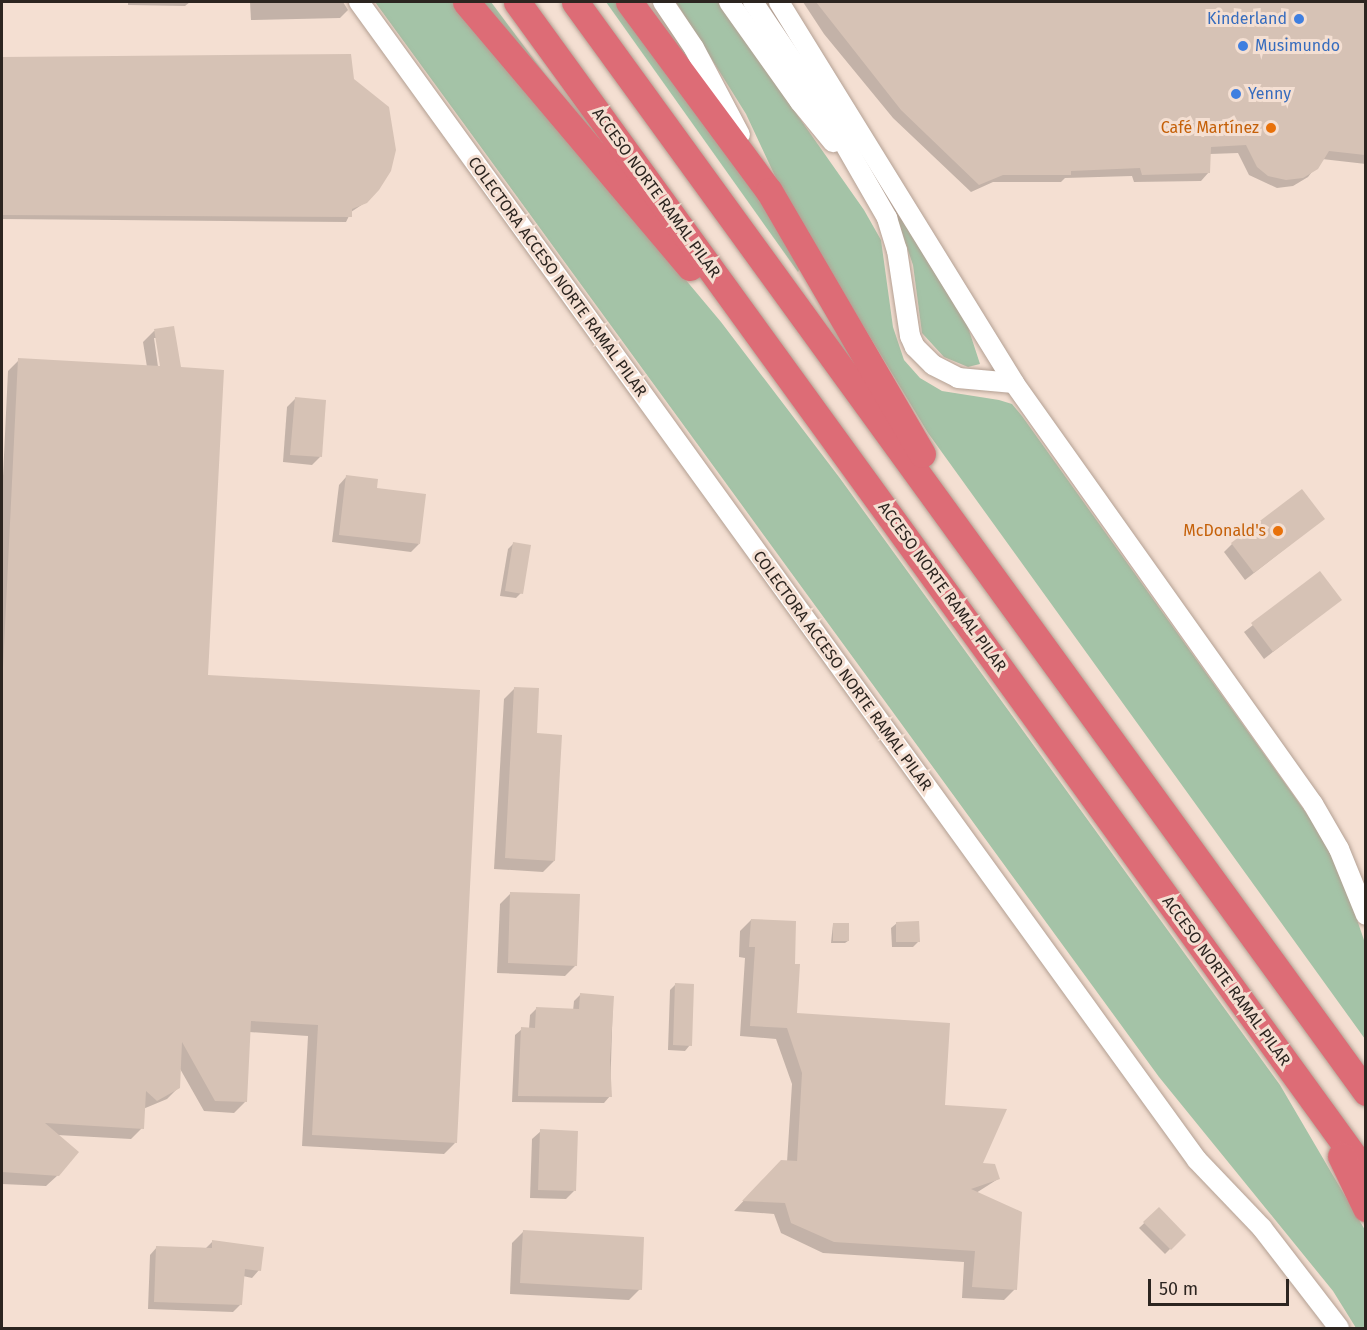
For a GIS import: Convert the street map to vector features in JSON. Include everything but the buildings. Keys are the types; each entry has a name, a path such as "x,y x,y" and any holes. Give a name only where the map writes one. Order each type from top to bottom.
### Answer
{"highway":[{"path":"466,2 684,261 784,369"},
{"name":"ACCESO NORTE RAMAL PILAR","path":"517,2 1365,1173"},
{"path":"575,2 1365,1092"},
{"path":"629,2 769,191 998,585"},
{"path":"1319,1109 1365,1208"}],"street":[{"name":"COLECTORA ACCESO NORTE RAMAL PILAR","path":"359,2 1197,1160 1262,1228 1339,1329"},
{"path":"663,2 694,48 769,191"},
{"path":"729,2 800,102 866,182"},
{"path":"753,2 821,103 887,218 896,243 910,336 915,347 933,365 958,378 1014,383"},
{"path":"779,2 1014,383 1313,804 1339,849 1365,915"}],"green space":[{"path":"375,2 453,2 721,322 839,477 1280,1085 1365,1230 1365,1328 1356,1328 1333,1291 1159,1077"},
{"path":"481,2 491,2 553,85"},
{"path":"606,2 620,2 733,153 802,265 798,272"},
{"path":"676,2 718,2 864,210 881,240 893,327 904,360 920,378 942,391 1012,404 1319,831 1341,873 1365,943 1365,1039 928,433 783,193 746,114"},
{"path":"893,206 967,324 980,364 968,367 944,357 922,333 913,265"}],"place":[{"name":"Kinderland","path":"1299,19"},
{"name":"Musimundo","path":"1243,46"},
{"name":"Yenny","path":"1236,94"},
{"name":"Café Martínez","path":"1271,128"},
{"name":"McDonald's","path":"1278,531"}]}
